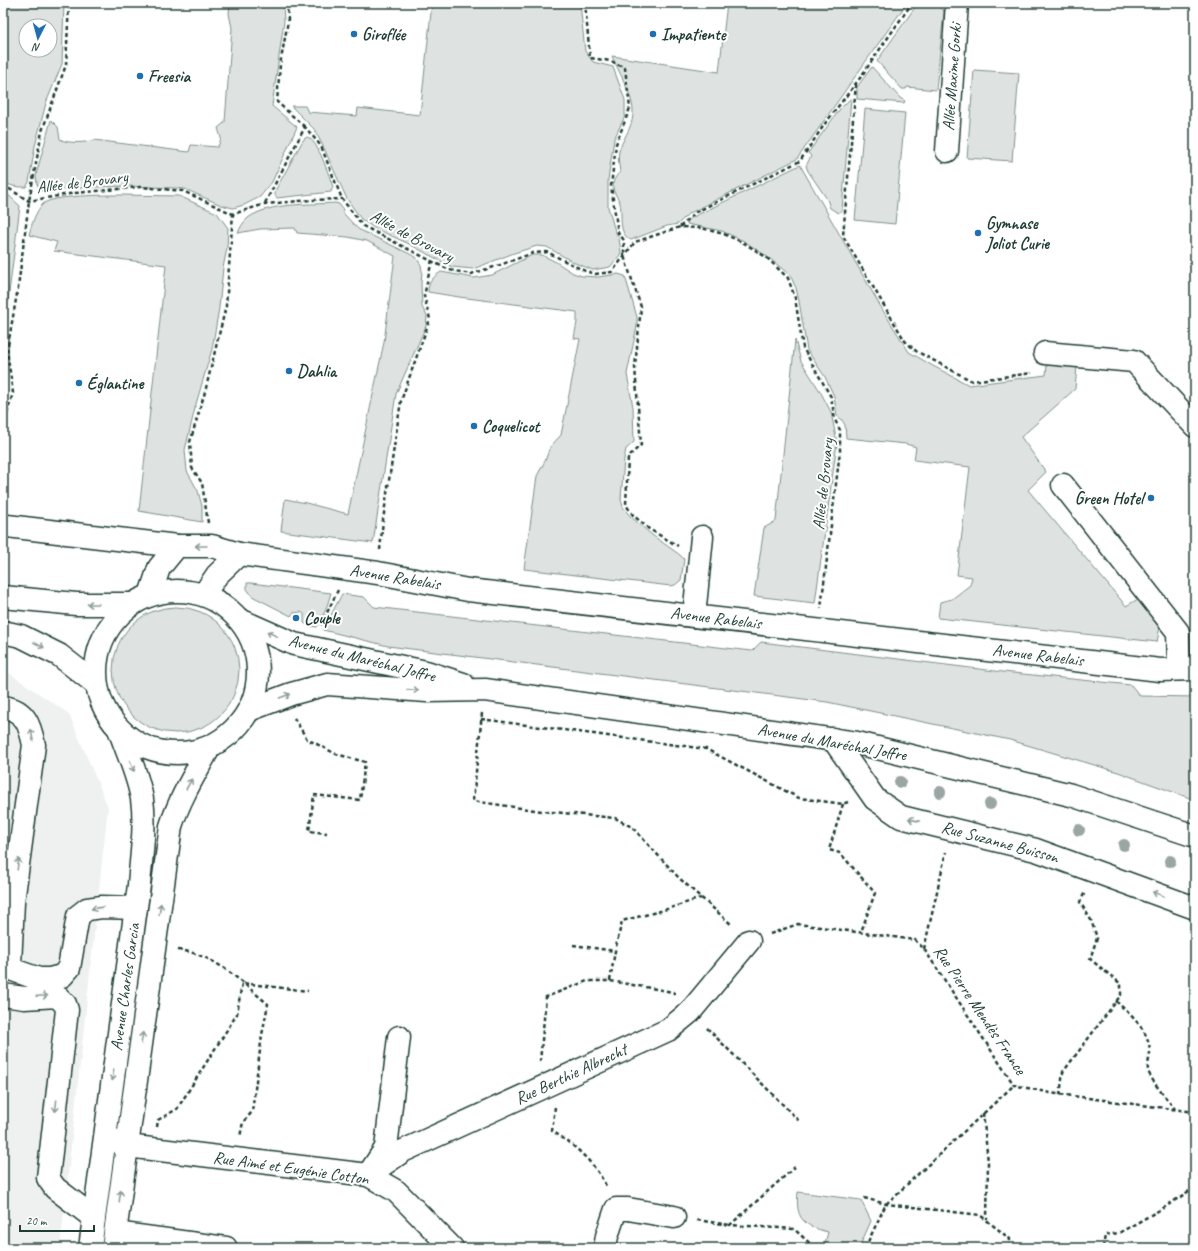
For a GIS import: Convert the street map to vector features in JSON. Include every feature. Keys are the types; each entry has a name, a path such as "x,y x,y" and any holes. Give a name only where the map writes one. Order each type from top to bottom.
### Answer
{"street":[{"name":"Allée Maxime Gorki","path":"947,151 957,3"},
{"path":"1045,353 1134,361 1195,426"},
{"path":"1063,485 1178,632 1187,669"},
{"name":"Avenue Rabelais","path":"7,526 177,546 212,546 239,554 378,573 468,590 1160,670 1187,669"},
{"path":"694,616 702,537"},
{"path":"3,596 76,604 141,599 177,590 204,594 224,604 240,620 252,639 258,663 258,682 253,703 242,722 226,738 209,748 186,753 164,753 139,744 119,729 104,708 96,684 96,658 104,634 116,617 141,599 159,568 177,546"},
{"path":"204,594 217,575 239,554"},
{"name":"Avenue du Maréchal Joffre","path":"240,620 294,644 426,672 485,690 857,743 1071,795 1195,836"},
{"path":"3,632 21,636 59,655 96,684"},
{"name":"Avenue du Maréchal Joffre","path":"249,710 291,694 327,684 427,691 485,690"},
{"path":"3,707 8,707 23,715 30,727 34,745 12,902 10,965 16,971 39,979 50,979 62,976 69,968 78,916 87,909 102,907 136,908"},
{"name":"Avenue Charles Garcia","path":"90,1248 136,908 143,835 142,801 138,782 119,729"},
{"name":"Rue Suzanne Buisson","path":"833,739 875,799 901,817 1036,850 1195,908"},
{"name":"Avenue Charles Garcia","path":"114,1240 171,826 177,807 209,748"},
{"name":"Rue Berthie Albrecht","path":"368,1175 403,1151 668,1030 690,1012 749,941"},
{"path":"3,995 24,998 57,996 65,1004 67,1010 48,1178 55,1188 94,1218"},
{"path":"368,1175 386,1148 399,1037"},
{"name":"Rue Aimé et Eugénie Cotton","path":"105,1135 127,1146 368,1175 396,1192 452,1248"},
{"path":"605,1248 607,1236 616,1209 628,1209 674,1217"},
{"path":"114,1240 226,1248"}],"path":[{"path":"3,427 13,393 6,351 18,288 29,202 42,131 66,65 69,3"},
{"name":"Allée de Brovary","path":"287,3 288,21 280,65 277,102 304,127 321,146 342,199 363,226 449,270 471,274 533,253 547,252 585,271 595,274 612,272 635,242 680,227 701,228 724,234 744,243 766,257 788,278 795,298 803,348 831,397 835,420 840,430 840,451 819,630"},
{"path":"586,3 590,58 611,61 625,68 630,108 616,144 611,186 618,233 624,240 624,256 641,307 635,367 641,445 628,457 626,505 649,529 700,558"},
{"path":"680,227 696,212 800,161 824,125 856,84 912,3"},
{"path":"856,84 843,236 905,341 916,351 972,381 1043,372 1045,353"},
{"path":"265,204 304,127"},
{"name":"Allée de Brovary","path":"3,185 29,202 75,193 141,187 183,191 233,214"},
{"path":"212,546 202,483 192,468 190,442 206,392 226,306 233,214 265,204 342,199"},
{"path":"378,573 383,520 401,401 430,319 424,296 432,260"},
{"path":"320,627 337,595"},
{"path":"485,690 474,801 542,811 614,818 632,827 679,878 749,941"},
{"path":"291,694 293,717 307,739 336,754 365,762 360,800 314,795 309,830 327,833"},
{"path":"481,719 706,749 799,798 843,804 829,850 840,853 875,892 861,932"},
{"path":"924,949 951,828"},
{"path":"1060,1095 1063,1072 1121,995 1121,984 1090,959 1097,938 1091,920 1080,902 1095,871"},
{"path":"610,981 622,921 701,898"},
{"name":"Rue Pierre Mendès France","path":"749,941 798,924 916,940 924,949 1014,1085 1060,1095 1195,1112"},
{"path":"573,945 615,951"},
{"path":"154,947 184,950 211,959 234,975 268,1004 262,1035 252,1112 243,1122 237,1159"},
{"path":"537,1090 546,996 587,981 610,981 673,992 690,1012 800,1121"},
{"path":"242,983 308,990"},
{"path":"153,1149 158,1120 177,1109 237,1014 242,983"},
{"path":"1116,1002 1144,1029 1148,1038 1150,1051 1148,1070 1154,1081 1175,1109"},
{"path":"558,1081 552,1131 584,1155 601,1176 616,1209"},
{"path":"865,1248 886,1204 1014,1085"},
{"path":"983,1113 988,1162 986,1220"},
{"path":"730,1225 795,1167"},
{"path":"1103,1248 1105,1235 1119,1233 1195,1187"},
{"path":"864,1198 886,1204 980,1215 1010,1239 1009,1248"},
{"path":"674,1217 730,1225 794,1229 815,1248"}],"shaded area":[{"path":"3,3 64,3 62,64 46,103 35,146 29,182 26,187 14,186 3,181 3,12 6,9"},
{"path":"230,3 283,3 284,21 272,106 297,127 272,182 260,197 244,205 233,208 221,205 185,189 175,188 127,186 72,188 46,193 41,191 37,184 36,175 51,120 58,127 60,139 67,142 94,140 189,152 191,145 218,147 221,138 218,128 225,122 232,28 229,14"},
{"path":"432,3 580,3 585,51 593,62 613,67 625,100 625,116 614,139 608,180 608,207 615,231 619,238 621,252 610,267 593,270 575,263 547,247 537,246 473,269 452,267 407,243 374,228 361,219 347,199 314,129 291,106 305,106 308,112 357,116 358,108 420,115"},
{"path":"727,3 907,3 797,159 688,214 678,224 667,226 631,240 622,229 620,203 613,186 615,178 620,172 618,160 619,151 631,125 633,110 628,91 612,56 719,72"},
{"path":"918,3 934,3 944,11 936,90 907,87 906,89 902,89 877,61"},
{"path":"872,67 900,98 905,101 904,103 857,99 857,87"},
{"path":"974,70 1019,73 1012,161 967,158"},
{"path":"851,98 842,210 838,213 830,208 827,199 806,166 811,156 808,153 840,109"},
{"path":"865,109 905,113 895,224 855,220"},
{"path":"307,137 315,145 323,159 333,187 331,192 277,198 275,191 302,142"},
{"path":"800,165 882,309 909,352 969,385 1046,375 1047,364 1077,366 1075,389 1021,437 1046,472 1028,490 1126,606 1138,599 1160,627 1157,642 938,618 940,602 952,599 970,585 972,577 957,575 970,467 914,460 916,447 906,444 846,438 845,425 837,416 834,396 825,377 807,350 799,301 796,288 790,275 744,241 722,231 687,224 689,219"},
{"path":"3,190 20,206 3,340"},
{"path":"80,196 179,196 217,213 228,228 227,248 212,349 196,404 185,450 187,471 198,491 202,506 202,522 139,511 166,265 54,251 57,242 29,235 34,218 43,204 48,201"},
{"path":"339,204 344,214 358,229 416,257 421,265 422,271 422,307 427,316 426,326 396,394 373,543 281,531 285,499 348,514 384,342 395,256 367,241 348,237 297,233 295,228 260,229 238,233 243,223 248,218 267,209 290,205"},
{"path":"532,255 542,255 573,273 582,276 598,277 618,274 625,276 637,317 637,326 627,374 633,407 634,442 626,449 621,499 623,507 630,516 684,559 681,580 675,585 671,586 524,569 537,476 550,447 561,435 580,339 574,338 577,312 428,292 429,285 432,280 441,272 474,278 492,275"},
{"path":"795,340 801,361 831,412 837,443 815,603 754,596 764,528 776,521"},
{"path":"247,583 331,593 326,609 317,627 309,626 304,623 304,614 301,612 293,613 291,616 252,596 247,589"},
{"path":"342,594 364,597 374,607 752,651 761,642 1003,672 1131,685 1140,696 1195,697 1195,800 1118,772 1010,740 827,702 388,646 323,630"},
{"path":"170,607 182,607 200,611 221,625 235,646 239,670 235,694 221,715 200,729 182,733 170,733 152,729 131,715 117,694 113,676 113,664 117,646 131,625 152,611"},
{"path":"3,669 69,714 108,807 60,1248 3,1248"},
{"path":"798,1192 861,1200 871,1221 859,1248 824,1248 828,1232 812,1227 802,1220 797,1201"}],"place":[{"name":"Giroflée","path":"354,34"},
{"name":"Impatiente","path":"653,34"},
{"name":"Freesia","path":"140,76"},
{"name":"Gymnase Joliot Curie","path":"978,233"},
{"name":"Dahlia","path":"289,371"},
{"name":"Églantine","path":"79,383"},
{"name":"Coquelicot","path":"474,426"},
{"name":"Green Hotel","path":"1151,498"},
{"name":"Couple","path":"296,618"}]}
